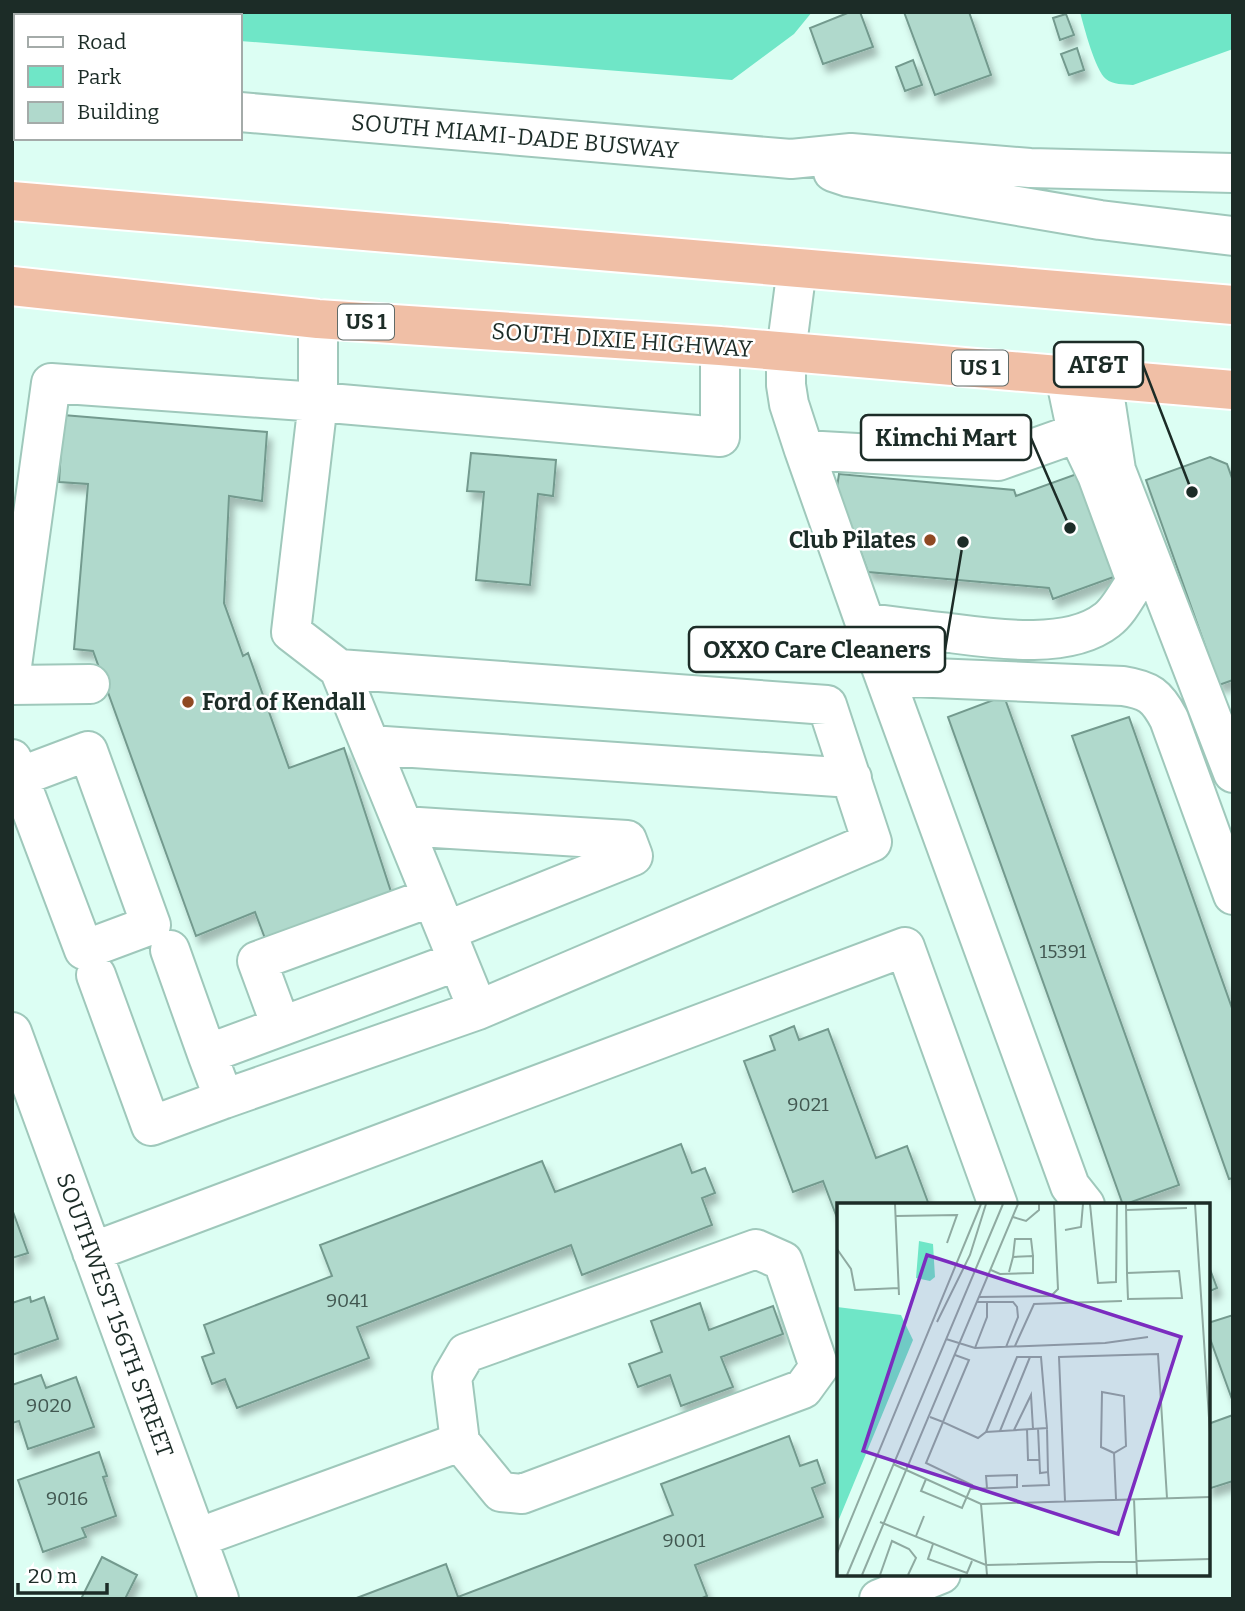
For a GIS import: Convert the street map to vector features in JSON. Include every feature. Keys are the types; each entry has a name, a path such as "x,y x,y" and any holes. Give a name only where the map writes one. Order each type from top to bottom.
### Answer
{"highway":[{"path":"12,201 1233,305"},
{"name":"SOUTH DIXIE HIGHWAY","path":"12,286 318,319 720,346 1233,390"}],"street":[{"name":"SOUTH MIAMI-DADE BUSWAY","path":"242,112 790,159 851,153 1030,167 1233,173"},
{"name":"SOUTH MIAMI-DADE BUSWAY","path":"790,159 848,177 1100,220 1233,236"},
{"path":"797,268 786,352 789,404 865,623 1070,1186 1083,1203"},
{"path":"318,319 318,402 291,632 339,669 478,1010"},
{"path":"12,666 51,383 318,402 720,437 720,346"},
{"path":"865,623 1010,640 1057,639 1108,620 1136,582 1097,475 1077,433 1065,376"},
{"path":"1102,379 1116,470 1233,773"},
{"path":"804,450 998,461 1077,433"},
{"path":"96,975 151,1126 478,1010 872,842 827,705 339,669"},
{"path":"885,676 1123,686 1139,688 1152,694 1169,719 1233,895"},
{"path":"12,685 90,684"},
{"path":"370,745 852,778"},
{"path":"88,751 151,925 84,950 16,768 88,751"},
{"path":"207,1054 281,1026 445,930 633,856 627,840 403,826"},
{"path":"281,1026 257,961 445,930"},
{"path":"92,1252 905,947 997,1203"},
{"path":"170,950 223,1099"},
{"name":"SOUTHWEST 156TH STREET","path":"12,1032 219,1599"},
{"path":"756,1249 783,1261 819,1367 803,1389 522,1494 501,1492 460,1442 453,1377 467,1353 756,1249"},
{"path":"197,1538 460,1442"},
{"path":"879,1599 936,1576"}],"green space":[{"path":"12,12 812,12 794,34 732,80 242,41 242,14 14,14 12,23"},
{"path":"1080,12 1233,12 1233,49 1133,85 1115,83 1106,79 1098,67"}],"building":[{"path":"850,12 860,12 873,47 823,64 810,28"},
{"path":"904,12 969,12 991,75 935,95"},
{"path":"1066,14 1074,35 1060,40 1053,18"},
{"path":"1077,48 1084,70 1069,75 1061,54"},
{"path":"913,60 922,85 905,91 896,67"},
{"name":"Ford of Kendall","path":"63,415 267,432 262,501 229,496 224,603 243,656 248,653 289,768 344,748 394,901 269,949 255,912 196,936 93,651 74,649 88,484 59,482"},
{"path":"471,453 556,460 553,496 538,494 530,585 476,580 484,492 467,491"},
{"path":"1210,457 1227,464 1233,481 1233,680 1219,685 1146,480"},
{"path":"1085,471 1122,574 1053,599 1049,588 868,572 837,487 839,474 1014,490 1016,496"},
{"path":"1004,696 1179,1185 1122,1203 948,717"},
{"path":"1129,717 1233,1011 1233,1178 1229,1179 1072,736"},
{"path":"794,1026 799,1040 828,1029 876,1158 907,1146 928,1203 837,1203 837,1218 823,1181 793,1192 744,1061 775,1050 770,1036"},
{"path":"681,1144 692,1173 705,1168 715,1193 702,1198 712,1225 582,1275 571,1245 357,1327 369,1358 237,1408 225,1379 212,1384 202,1357 214,1353 204,1325 332,1276 320,1245 542,1161 555,1192"},
{"path":"12,1209 28,1253 12,1258"},
{"path":"1210,1269 1217,1288 1210,1291"},
{"path":"30,1297 31,1302 44,1297 58,1339 12,1355 12,1303"},
{"path":"700,1303 709,1330 773,1306 783,1334 721,1357 733,1387 681,1406 670,1375 638,1387 629,1364 662,1352 651,1321"},
{"path":"1233,1315 1233,1402 1210,1339 1210,1322"},
{"path":"41,1375 46,1388 76,1377 94,1427 28,1449 19,1421 12,1423 12,1385"},
{"path":"1233,1415 1233,1481 1210,1488 1210,1423"},
{"path":"789,1436 800,1466 817,1460 825,1483 812,1488 823,1517 695,1565 707,1596 700,1599 354,1599 446,1564 458,1597 673,1515 661,1484"},
{"path":"99,1452 107,1476 103,1477 116,1516 82,1528 86,1537 43,1552 18,1480"},
{"path":"102,1557 137,1575 125,1599 81,1599"}],"place":[{"name":"AT&T","path":"1192,492"},
{"name":"Kimchi Mart","path":"1070,528"},
{"name":"Club Pilates","path":"930,540"},
{"name":"OXXO Care Cleaners","path":"963,542"},
{"name":"Ford of Kendall","path":"188,702"}]}
